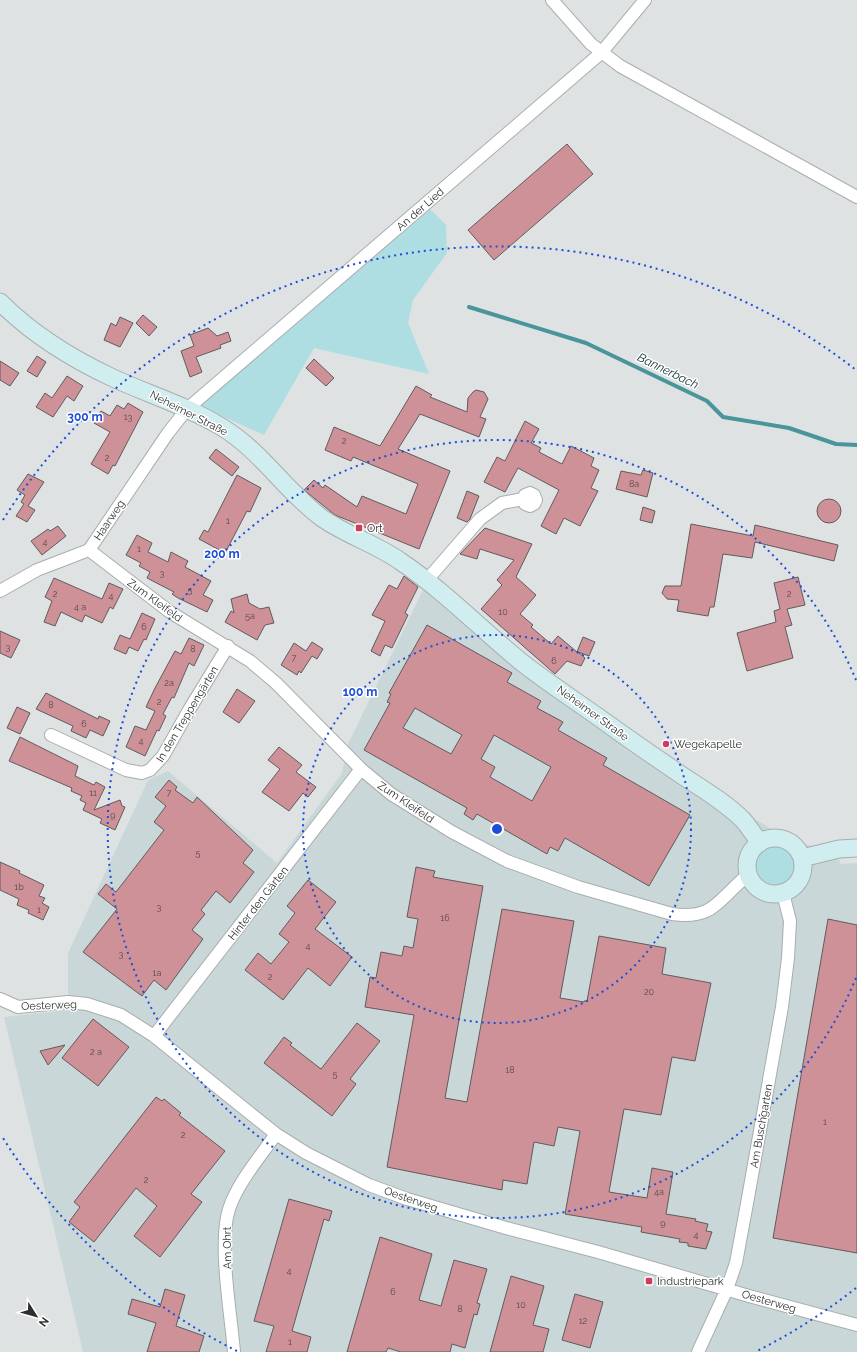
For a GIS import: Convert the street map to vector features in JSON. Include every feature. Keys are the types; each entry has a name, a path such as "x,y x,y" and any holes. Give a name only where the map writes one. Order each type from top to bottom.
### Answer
{"main road":[{"name":"Neheimer Straße","path":"0,302 41,338 68,355 113,378 187,409 220,426 243,442 309,508 322,518 382,550 426,580 521,661 674,770 723,802 744,821 760,843"},
{"path":"767,839 782,839 795,846 802,858 803,873 800,880 796,886 783,893 769,894 762,891 756,887 748,875 748,860 750,853 760,843 767,839"},
{"path":"802,858 839,849 857,848"}],"street":[{"path":"552,0 591,44 620,66 857,197"},
{"name":"An der Lied","path":"187,409 601,53 645,0"},
{"name":"Haarweg","path":"0,591 37,570 89,550 168,433 187,409"},
{"path":"426,580 480,519 502,503 523,499"},
{"name":"Zum Kleifeld","path":"89,550 170,612 228,646 250,661 276,683 361,769 391,794 452,832 507,861 578,887 672,914 696,916 712,909 748,875"},
{"name":"In den Treppengärten","path":"51,735 126,770 142,773 150,770 163,756 228,646"},
{"name":"Hinter den Gärten","path":"154,1036 361,769"},
{"name":"Am Buschgarten","path":"698,1352 727,1289 736,1263 782,1007 790,940 790,921 783,893"},
{"name":"Oesterweg","path":"2,1005 18,1006 68,1002 87,1004 122,1015 154,1036 276,1134 306,1152 369,1184 408,1199 506,1228 598,1252 857,1325"},
{"name":"Am Ohrt","path":"234,1352 227,1273 226,1223 236,1193 276,1134"}],"shaded area":[{"path":"430,209 446,225 447,253 413,300 408,323 429,374 314,348 264,435 200,406"},
{"path":"423,590 529,675 674,770 776,833 793,836 803,844 819,847 836,844 840,864 857,863 857,1352 83,1352 4,1017 68,1010 68,953 148,780 168,771 277,863 342,773 348,744"},
{"path":"775,846 783,848 789,852 793,858 795,866 793,874 789,880 783,884 775,886 767,884 761,880 757,874 755,866 757,858 761,852 767,848"}],"building":[{"path":"567,144 593,174 494,260 468,230"},
{"path":"143,315 157,327 149,336 136,323"},
{"path":"120,317 133,323 120,347 104,340 111,323 116,326"},
{"path":"208,328 217,336 228,332 231,341 220,345 221,348 196,357 202,372 190,377 181,351 194,346 190,335"},
{"path":"37,356 46,362 37,377 27,371"},
{"path":"314,359 334,378 326,386 306,368"},
{"path":"0,361 19,373 10,386 0,380"},
{"path":"67,376 83,386 74,401 67,396 53,417 36,407 45,393 52,398"},
{"path":"416,386 432,395 430,397 467,412 468,398 476,390 484,392 488,399 480,417 486,419 479,437 420,414 398,449 450,471 419,549 335,515 304,490 314,480 323,488 325,485 357,507 362,496 406,514 418,484 353,457 351,461 325,450 334,427 380,446"},
{"path":"128,403 143,412 115,466 113,465 108,474 91,464 110,432 94,423 101,411 110,416 117,405 124,409"},
{"path":"525,421 539,429 531,443 541,448 539,452 562,464 571,446 594,458 591,466 599,470 591,488 598,491 580,526 564,518 556,534 541,526 559,490 518,468 505,492 484,482 497,457 505,461"},
{"path":"216,449 239,467 232,476 209,458"},
{"path":"643,470 653,473 647,497 616,489 621,471 641,475"},
{"path":"28,474 44,482 28,506 35,510 27,522 16,516 24,504 21,502 25,495 17,490"},
{"path":"237,475 261,488 250,512 247,511 225,553 199,539 204,530 208,532"},
{"path":"467,491 479,496 470,519 467,522 457,518"},
{"path":"829,499 834,500 840,506 840,516 834,522 829,523 824,522 818,516 817,511 818,506 824,500"},
{"path":"643,507 655,511 652,523 640,520"},
{"path":"691,524 753,536 755,525 838,545 834,561 755,542 752,558 723,554 714,607 710,607 708,616 677,611 679,600 667,599 662,593 665,586 681,586"},
{"path":"58,526 66,536 42,555 31,541 48,529 50,531"},
{"path":"485,528 532,544 516,577 536,595 520,614 533,625 531,627 551,644 558,636 577,652 583,637 595,642 589,656 578,652 585,658 581,666 567,661 555,674 481,609 502,585 497,580 514,560 480,549 477,559 460,554"},
{"path":"137,535 152,543 148,552 168,562 171,552 188,561 185,567 211,581 203,595 213,600 207,612 178,598 172,594 174,592 147,578 150,572 139,566 141,563 126,555"},
{"path":"404,576 418,587 405,613 408,615 392,648 385,645 380,656 371,651 385,621 372,615 389,585 397,589"},
{"path":"798,577 805,605 787,609 792,625 785,627 793,658 747,671 737,633 776,622 774,611 780,609 774,583"},
{"path":"54,578 102,599 109,583 123,589 113,609 110,607 102,623 85,615 82,622 61,612 55,626 44,622 52,601 45,597"},
{"path":"247,594 249,603 260,609 269,607 274,623 265,625 257,640 225,622 231,611 234,613 231,599"},
{"path":"142,613 155,619 146,640 144,639 138,651 129,647 126,654 114,649 120,635 130,639"},
{"path":"427,625 512,673 507,682 541,701 537,708 563,722 558,730 607,758 603,765 690,815 649,886 565,838 558,851 550,847 547,854 477,814 473,820 464,814 467,808 364,750 390,703 387,702 391,694 389,693","holes":["415,708 462,735 451,754 403,728","494,735 551,767 532,801 490,777 495,767 481,759"]},
{"path":"0,631 20,640 11,658 0,653"},
{"path":"189,638 204,645 194,666 189,663 174,698 172,697 163,714 166,716 159,731 157,730 145,756 126,747 135,726 146,730 155,711 146,707 175,651 181,654"},
{"path":"312,642 323,649 317,659 312,656 301,673 299,671 297,675 281,665 294,643 306,651"},
{"path":"237,689 255,701 239,723 223,712"},
{"path":"46,693 98,719 99,716 110,721 103,736 90,730 86,738 71,731 73,726 36,709"},
{"path":"17,707 30,713 20,734 7,728"},
{"path":"20,737 78,766 75,776 94,785 96,782 105,787 94,810 120,800 122,806 125,807 115,830 100,823 102,819 83,810 86,803 80,800 82,796 71,791 72,788 9,761"},
{"path":"279,747 302,765 296,772 316,787 308,797 303,793 289,811 262,792 280,769 268,760"},
{"path":"169,780 177,787 175,790 193,803 197,797 253,850 243,863 254,872 230,903 216,891 201,910 205,914 192,930 203,939 166,990 154,980 142,996 83,952 117,909 98,894 106,884 116,892 164,830 154,822 166,806 155,797"},
{"path":"0,862 20,871 19,873 44,885 39,896 45,898 42,903 49,907 43,920 28,913 29,910 17,905 19,899 0,890"},
{"path":"416,867 435,871 433,877 483,886 445,1098 467,1102 502,909 574,921 560,998 584,1002 587,1001 599,936 666,948 662,974 711,983 695,1061 672,1057 661,1115 624,1109 609,1192 647,1198 652,1168 673,1172 666,1214 696,1219 695,1221 708,1224 706,1231 712,1232 706,1249 688,1246 688,1243 679,1242 680,1239 641,1232 642,1227 565,1214 580,1131 558,1127 554,1146 534,1142 527,1184 503,1180 502,1190 387,1167 414,1015 365,1007 370,977 376,978 381,952 402,956 404,946 413,948 418,919 407,917"},
{"path":"308,880 336,902 315,929 352,957 330,986 308,968 283,1000 245,970 258,953 271,964 289,942 279,934 295,913 287,906"},
{"path":"828,919 857,925 857,1253 773,1238"},
{"path":"93,1019 129,1047 98,1086 62,1058"},
{"path":"357,1023 380,1041 350,1079 356,1084 332,1116 264,1063 284,1037 292,1043 290,1045 321,1069"},
{"path":"65,1045 48,1065 40,1051"},
{"path":"156,1097 162,1101 164,1099 181,1113 179,1115 225,1151 191,1194 202,1202 160,1257 134,1236 157,1206 136,1188 94,1242 69,1222 80,1207 74,1202"},
{"path":"289,1199 332,1211 329,1221 324,1219 292,1331 311,1337 307,1352 266,1352 274,1326 254,1321"},
{"path":"380,1237 432,1254 419,1300 441,1306 454,1260 487,1269 477,1303 480,1304 477,1315 474,1314 465,1348 452,1344 450,1352 401,1352 388,1348 386,1352 347,1352"},
{"path":"511,1276 544,1286 533,1325 549,1329 543,1352 490,1352"},
{"path":"165,1289 185,1295 176,1326 204,1336 199,1352 147,1352 156,1323 128,1314 132,1299 160,1307"},
{"path":"575,1294 603,1302 590,1348 562,1340"}],"waterway":[{"name":"Bannerbach","path":"469,307 586,343 707,401 723,417 789,428 836,444 857,445"}],"place":[{"name":"Ort","path":"359,528"},
{"name":"Wegekapelle","path":"666,744"},
{"name":"Industriepark","path":"649,1281"}]}
